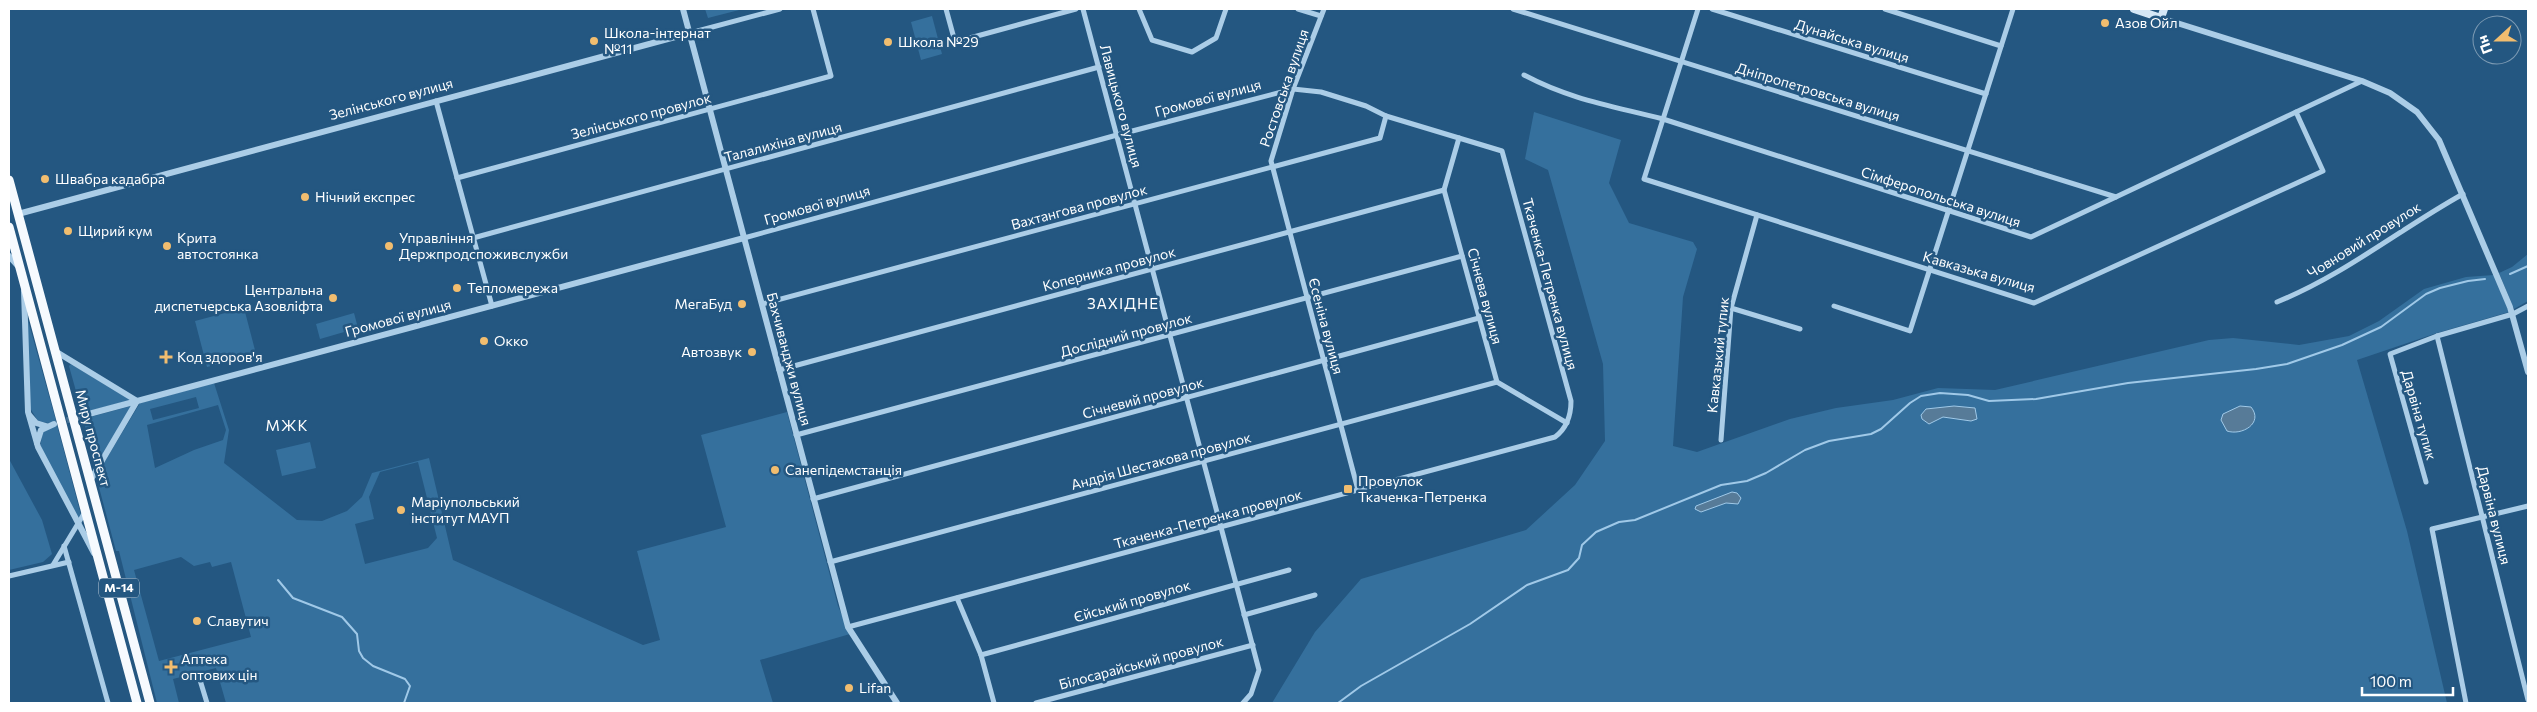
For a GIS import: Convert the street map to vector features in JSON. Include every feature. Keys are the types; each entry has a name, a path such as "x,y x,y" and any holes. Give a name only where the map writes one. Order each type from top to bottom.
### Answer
{"highway":[{"name":"Миру проспект","path":"9,180 13,215 55,351 150,703"},
{"name":"Миру проспект","path":"9,227 135,702"}],"main road":[{"path":"2134,9 2161,18 2164,9"}],"street":[{"name":"Бахчиванджи вулиця","path":"683,9 848,627 898,703"},
{"name":"Зелінського вулиця","path":"13,215 780,9"},
{"name":"Зелінського провулок","path":"457,178 831,76 813,9"},
{"path":"946,9 955,42 1076,9"},
{"name":"Лавицького вулиця","path":"1083,9 1260,670 1251,694 1243,703"},
{"path":"1139,9 1152,40 1192,52 1216,38 1226,9"},
{"path":"1298,9 1321,16"},
{"name":"Ростовська вулиця","path":"1272,167 1272,156 1293,89 1324,9"},
{"name":"Дніпропетровська вулиця","path":"1513,9 2117,197"},
{"path":"1663,119 1698,9"},
{"name":"Дунайська вулиця","path":"1712,9 1986,94"},
{"path":"1885,9 2001,46"},
{"path":"1834,306 1910,331 2013,9"},
{"path":"2161,18 2362,81 2402,101 2429,125 2439,140 2513,314 2528,372"},
{"name":"Талалихіна вулиця","path":"473,238 1099,68"},
{"name":"Сімферопольська вулиця","path":"1524,75 1559,92 1608,108 1663,119 2031,238 2362,81"},
{"name":"Громової вулиця","path":"85,415 744,238 1117,134 1293,89 1322,92 1366,106 1386,116 1502,151"},
{"path":"436,101 492,306"},
{"name":"Кавказька вулиця","path":"1663,119 1644,179 2034,303 2323,171 2296,112"},
{"name":"Вахтангова провулок","path":"762,304 1380,138 1386,116"},
{"path":"1444,190 1459,138"},
{"name":"Ткаченка-Петренка вулиця","path":"1502,151 1571,401 1571,411 1567,423"},
{"name":"Єсеніна вулиця","path":"1272,167 1358,490"},
{"name":"Коперника провулок","path":"779,370 1444,190"},
{"name":"Січнева вулиця","path":"1444,190 1497,382"},
{"name":"Човновий провулок","path":"2277,302 2327,280 2419,219 2463,194"},
{"name":"Кавказький тупик","path":"1721,440 1731,308 1757,215"},
{"path":"9,256 20,267"},
{"name":"Дослідний провулок","path":"796,435 1462,256"},
{"path":"23,280 28,412 38,446 100,565"},
{"path":"2437,336 2513,314 2528,306"},
{"path":"1731,308 1800,330"},
{"name":"Січневий провулок","path":"813,499 1479,318"},
{"name":"Дарвіна тупик","path":"2426,482 2390,354 2437,336"},
{"name":"Дарвіна вулиця","path":"2437,336 2528,700"},
{"path":"55,351 137,401 90,482"},
{"path":"1497,382 1567,423"},
{"name":"Андрія Шестакова провулок","path":"830,562 1497,382"},
{"path":"28,412 36,423 46,426 54,424"},
{"name":"Ткаченка-Петренка провулок","path":"848,627 1555,437 1567,423"},
{"path":"38,446 39,433 46,426"},
{"path":"2466,703 2432,529 2528,506"},
{"path":"53,566 86,512"},
{"path":"64,546 108,703"},
{"path":"9,576 69,562"},
{"name":"Єйський провулок","path":"982,655 1236,583 1289,570"},
{"path":"1244,615 1314,596"},
{"path":"957,598 982,655 994,703"},
{"name":"Білосарайський провулок","path":"1036,703 1252,645"},
{"path":"200,680 207,703"}],"shaded area":[{"path":"705,9 743,9 708,18"},
{"path":"932,16 942,54 921,60 911,22"},
{"path":"1534,112 1621,140 1609,183 1629,223 1693,242 1697,249 1683,297 1673,446 1697,452 1790,419 1836,408 1893,400 1938,388 1995,390 2209,340 2233,338 2299,345 2349,336 2379,321 2424,289 2466,277 2494,275 2509,312 2437,333 2357,360 2407,531 2447,703 1272,703 1315,632 1361,579 1526,530 1575,485 1605,441 1603,364 1548,170 1525,159"},
{"path":"2528,254 2528,301 2514,309 2499,273 2512,267"},
{"path":"244,308 256,354 207,367 195,321"},
{"path":"26,313 56,421 48,423 38,421 30,408"},
{"path":"354,313 358,328 320,339 316,324"},
{"path":"71,364 130,400 82,413 69,366"},
{"path":"214,383 229,430 224,463 297,520 322,521 347,511 362,497 372,473 429,458 453,560 643,645 660,640 637,551 726,527 701,435 787,412 838,606 850,634 760,660 773,703 226,703 216,668 173,679 179,703 157,703 119,551 116,551 96,476 140,403","holes":["196,397 199,408 153,420 150,409","218,405 226,430 223,440 194,450 155,468 147,425","418,462 437,538 428,548 365,564 355,524 374,519 369,497 380,472","181,557 194,566 210,562 212,567 231,562 251,637 159,661 134,570"]},
{"path":"131,406 98,463 95,461 83,419"},
{"path":"1954,406 1975,408 1977,419 1971,421 1943,417 1929,424 1922,419 1921,415 1926,409"},
{"path":"2240,406 2251,407 2255,418 2253,423 2250,427 2239,432 2227,431 2221,420 2223,414"},
{"path":"57,425 81,515 78,519 40,447 43,432"},
{"path":"310,442 316,468 282,476 276,450"},
{"path":"9,459 42,520 52,554 43,562 9,570"},
{"path":"1732,492 1737,493 1741,498 1738,504 1726,503 1701,512 1695,509 1696,506"}],"waterway":[{"path":"2510,274 2528,266"},
{"path":"1338,703 1361,686 1470,624 1527,585 1568,570 1579,558 1582,545 1596,532 1619,522 1635,520 1721,485 1747,481 1766,473 1805,450 1829,441 1871,434 1881,429 1910,403 1921,396 1940,393 1968,395 1989,401 2036,399 2128,383 2287,364 2342,345 2381,327 2426,294 2440,288 2485,279"},
{"path":"278,580 293,598 342,617 357,634 359,651 363,658 373,666 405,679 410,686 404,703"}],"tunnel":[{"path":"58,423 85,415"}],"place":[{"name":"Азов Ойл","path":"2105,23"},
{"name":"Школа-інтернат №11","path":"594,41"},
{"name":"Школа №29","path":"888,42"},
{"name":"Швабра кадабра","path":"45,179"},
{"name":"Нічний експрес","path":"305,197"},
{"name":"Щирий кум","path":"68,231"},
{"name":"Крита автостоянка","path":"167,246"},
{"name":"Управління Держпродспоживслужби","path":"389,246"},
{"name":"Тепломережа","path":"457,288"},
{"name":"Центральна диспетчерська Азовліфта","path":"333,298"},
{"name":"МегаБуд","path":"742,304"},
{"name":"Окко","path":"484,341"},
{"name":"Автозвук","path":"752,352"},
{"name":"Код здоров'я","path":"166,357"},
{"name":"Санепідемстанція","path":"775,470"},
{"name":"Провулок Ткаченка-Петренка","path":"1348,489"},
{"name":"Маріупольський інститут МАУП","path":"401,510"},
{"name":"Славутич","path":"197,621"},
{"name":"Аптека оптових цін","path":"171,667"},
{"name":"Lifan","path":"849,688"}],"district":[{"name":"ЗАХІДНЕ","path":"1123,304"},
{"name":"МЖК","path":"287,426"}]}
